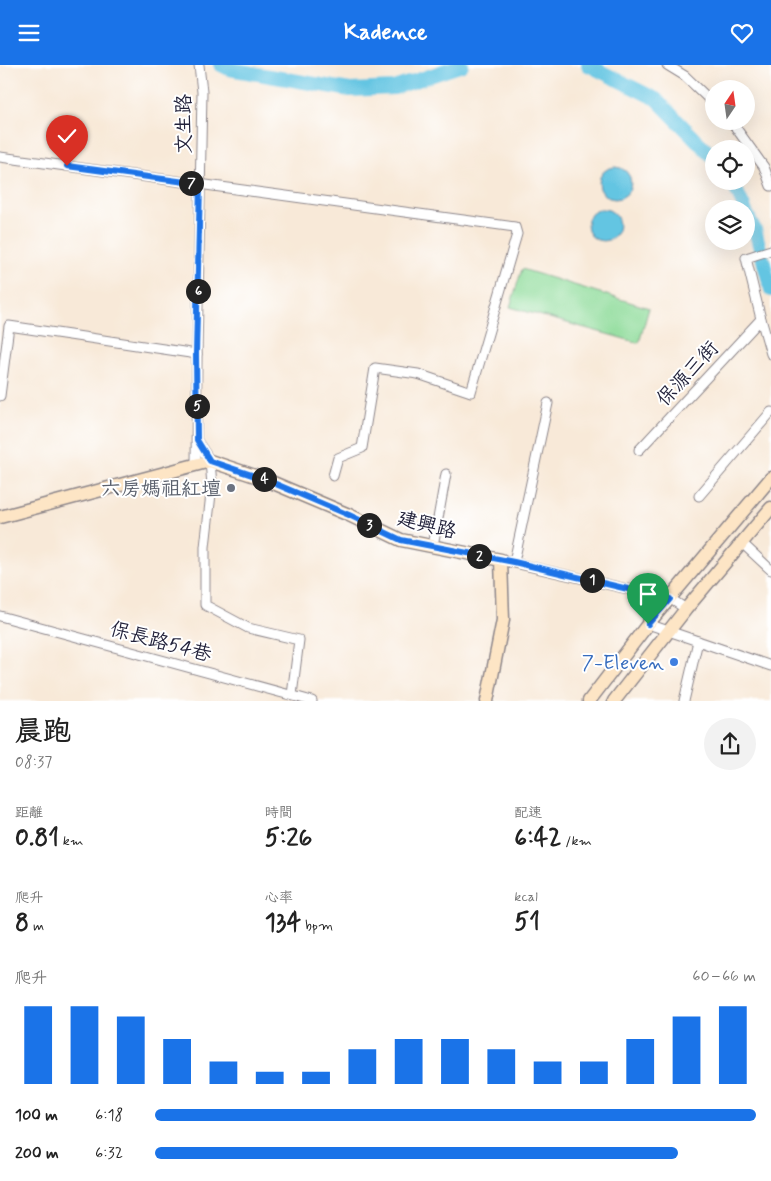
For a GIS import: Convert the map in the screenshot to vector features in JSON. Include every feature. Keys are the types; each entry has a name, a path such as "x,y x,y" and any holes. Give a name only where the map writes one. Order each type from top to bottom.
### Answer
{"street":[{"name":"文生路","path":"196,464 196,354 202,92 199,65"},
{"path":"667,65 685,77 705,96"},
{"path":"738,130 768,164 771,186"},
{"path":"0,157 515,227 517,234 470,392 418,375 376,368 362,448 338,458 333,476"},
{"path":"771,250 746,258 771,353"},
{"name":"保源三街","path":"639,451 761,319"},
{"path":"0,396 9,326 196,354"},
{"path":"514,562 548,403"},
{"path":"699,497 771,412"},
{"path":"197,440 210,461 212,485 206,547 205,605 248,627 299,640 292,695"},
{"path":"0,517 210,461"},
{"name":"建興路","path":"210,461 264,479 349,515 401,540 514,562 670,599 686,609"},
{"path":"433,546 446,474"},
{"path":"589,701 648,624 771,477"},
{"path":"614,701 686,609 771,508"},
{"path":"742,543 771,571"},
{"path":"487,701 503,620 501,560"},
{"name":"保長路54巷","path":"0,616 312,701"},
{"path":"648,624 771,666"},
{"path":"684,701 698,641"}],"green space":[{"path":"522,269 649,308 639,343 510,307"}],"water":[{"path":"615,167 626,172 631,183 626,194 615,199 604,194 599,183 604,172"},
{"path":"603,209 614,214 619,225 614,236 603,241 592,236 587,225 592,214"}],"waterway":[{"path":"221,65 229,69 350,90 394,88 462,65"},
{"path":"588,65 656,99 705,149"},
{"path":"736,190 741,200"},
{"path":"755,230 771,290"}],"place":[{"name":"六房媽祖紅壇","path":"231,488"},
{"name":"7-Eleven","path":"674,662"}],"route":[{"path":"67,166 200,184 196,354 197,440 210,461 264,479 349,515 401,540 514,562 670,599 648,624"}]}
